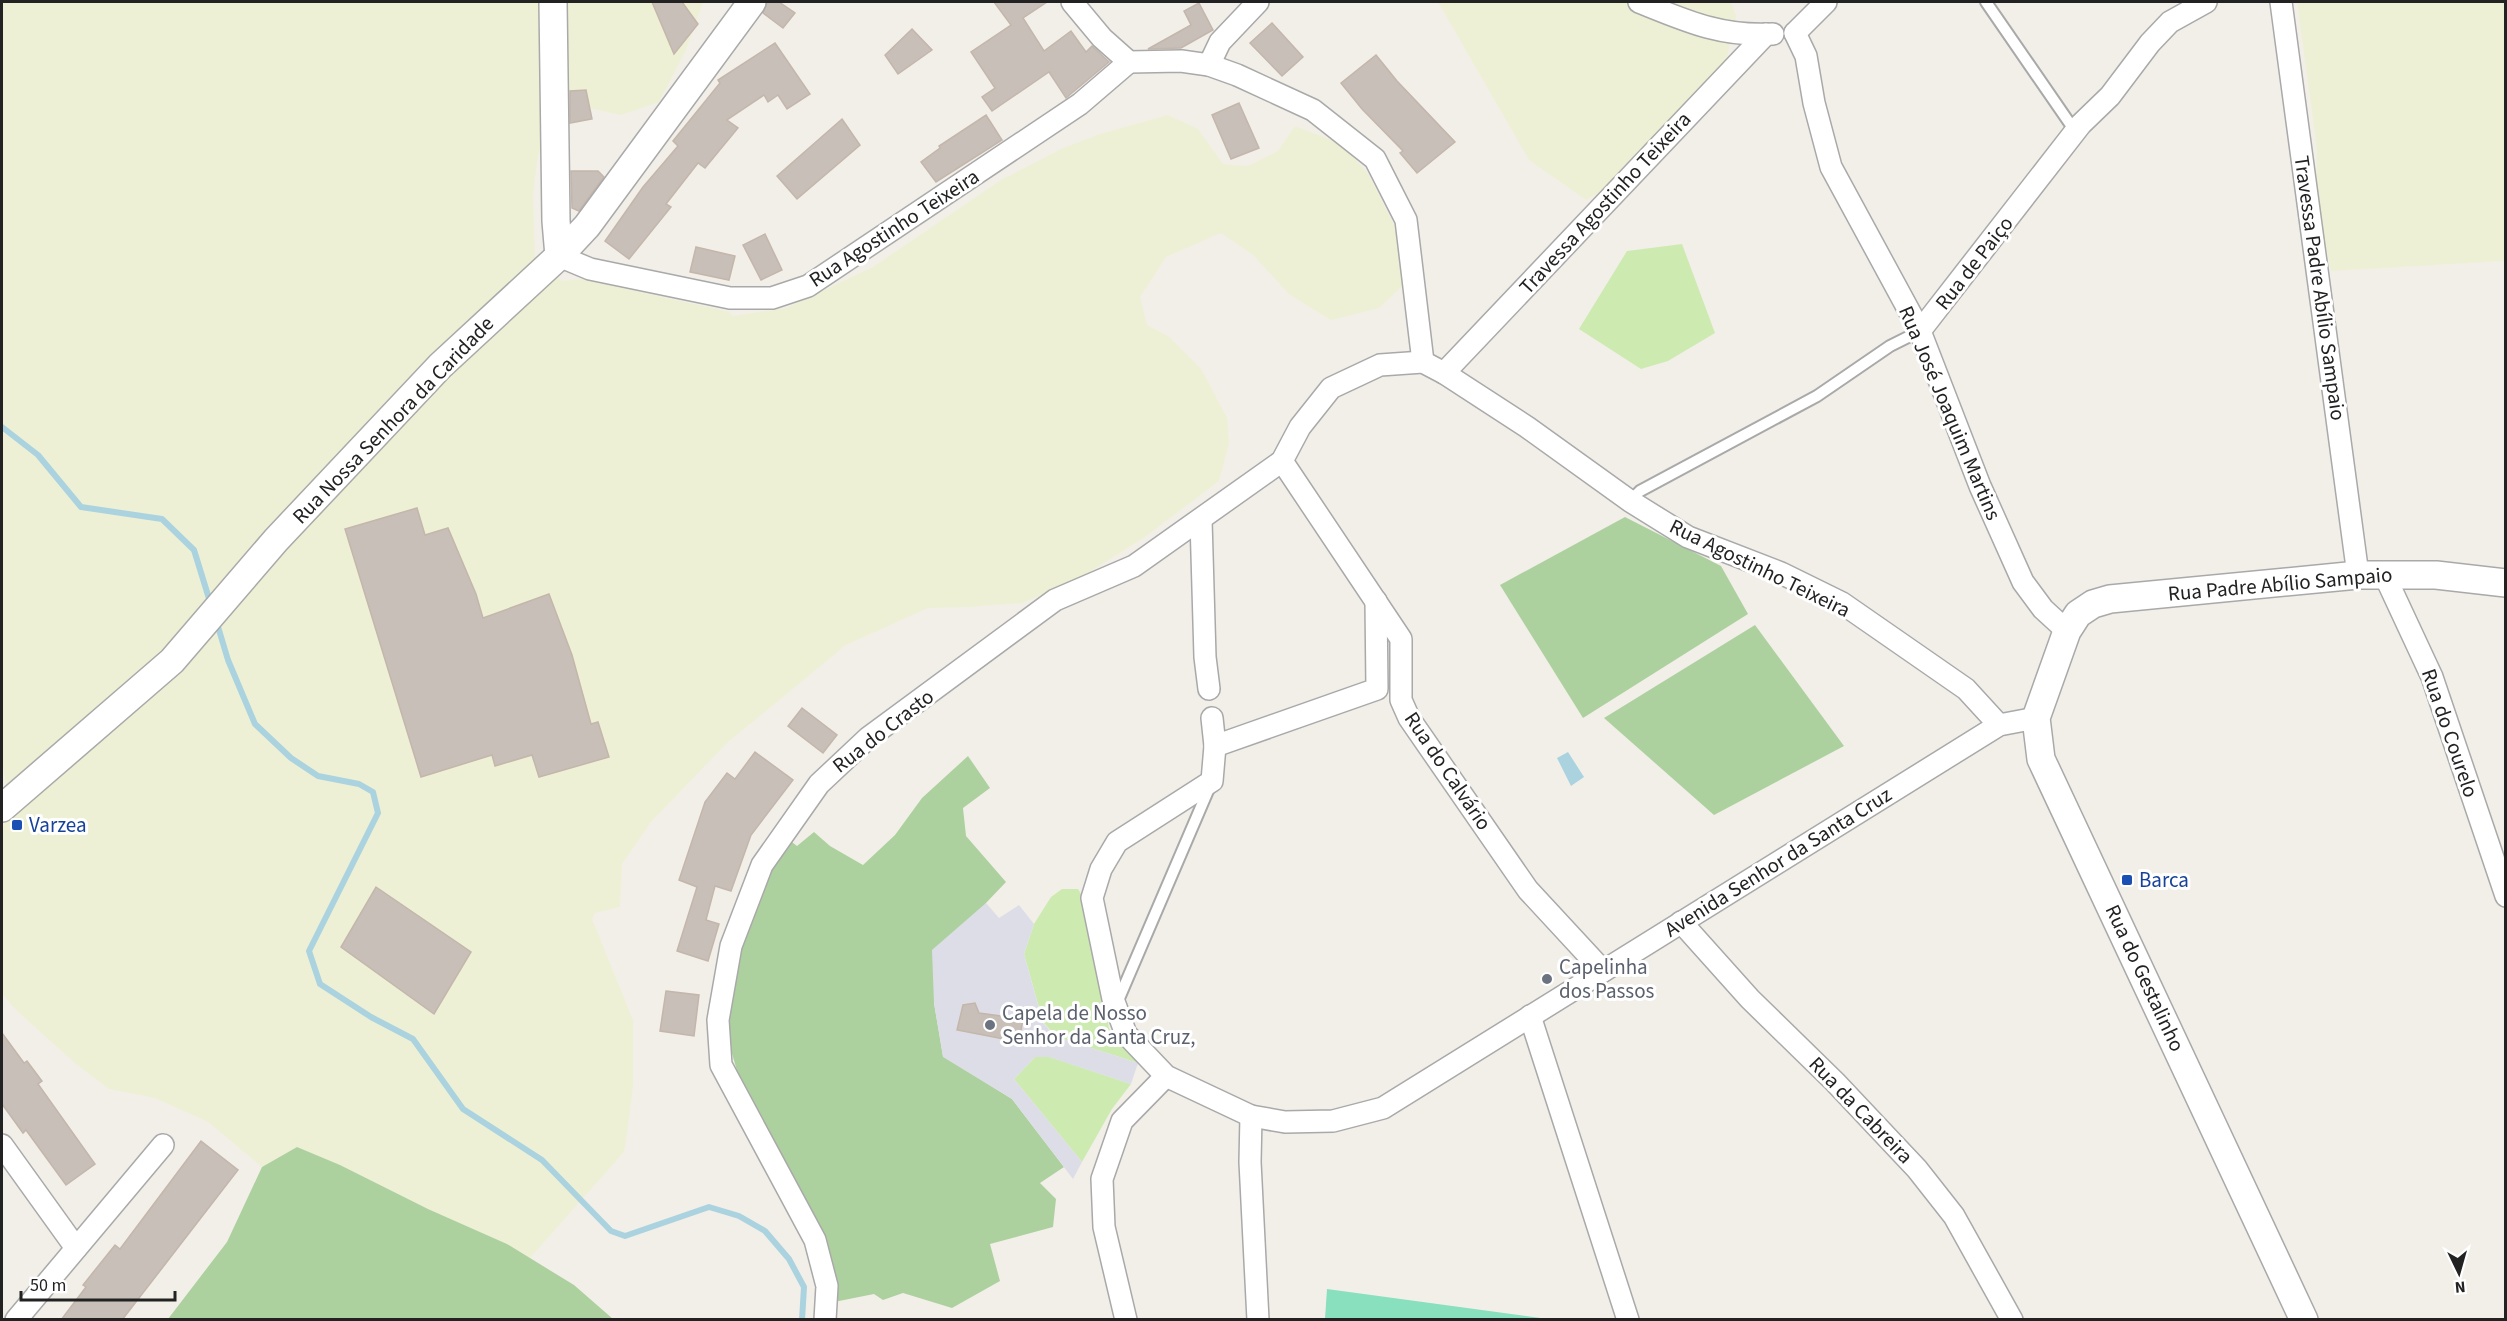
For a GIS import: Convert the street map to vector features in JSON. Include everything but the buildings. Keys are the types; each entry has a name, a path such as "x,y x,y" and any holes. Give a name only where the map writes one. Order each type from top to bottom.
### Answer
{"street":[{"path":"553,2 556,220 559,256"},
{"name":"Rua Nossa Senhora da Caridade","path":"2,808 172,662 276,540 440,366 559,256 587,226 752,2"},
{"path":"1072,2 1102,38 1129,62 1181,61 1209,65 1237,75 1313,110 1375,159 1406,220 1423,362"},
{"path":"1209,65 1220,42 1258,2"},
{"path":"1639,2 1699,26 1750,35 1795,33 1826,2"},
{"name":"Rua de Paiço","path":"1920,331 2075,132 2110,96 2150,43 2170,22 2206,2"},
{"name":"Travessa Padre Abílio Sampaio","path":"2281,2 2371,574"},
{"name":"Rua José Joaquim Martins","path":"1795,33 1806,56 1814,103 1831,167 1920,331 1980,486 2023,582 2043,609 2067,631"},
{"name":"Travessa Agostinho Teixeira","path":"1444,373 1766,34"},
{"name":"Rua Agostinho Teixeira","path":"559,256 590,269 730,298 772,298 808,286 1080,104 1129,62"},
{"name":"Rua Agostinho Teixeira","path":"1423,362 1444,373 1527,427 1630,501 1688,537 1781,573 1842,603 1966,689 1999,725"},
{"name":"Rua do Crasto","path":"825,1320 827,1286 815,1240 721,1065 718,1020 731,946 762,865 819,784 868,738 1055,600 1134,566 1282,460 1300,427 1331,388 1380,365 1423,362"},
{"name":"Rua do Calvário","path":"1282,460 1401,639 1401,700 1409,718 1528,890 1603,971"},
{"path":"1201,520 1205,657 1209,689"},
{"name":"Rua Padre Abílio Sampaio","path":"2067,631 2078,614 2093,604 2110,599 2371,574 2466,577 2505,583"},
{"name":"Rua do Courelo","path":"2371,574 2432,677 2505,896"},
{"path":"1215,746 1377,689 1376,599"},
{"name":"Rua do Gestalinho","path":"2067,631 2036,717 2041,759 2304,1320"},
{"name":"Avenida Senhor da Santa Cruz","path":"1166,1076 1251,1116 1285,1122 1333,1120 1383,1108 1999,725 2036,717"},
{"path":"1126,1320 1104,1227 1102,1179 1122,1121 1166,1076 1126,1034 1115,1006 1092,898 1101,869 1117,842 1212,781 1215,746 1212,718"},
{"name":"Rua da Cabreira","path":"1681,922 1750,999 1835,1082 1917,1168 1954,1216 2013,1320"},
{"path":"1530,1016 1628,1320"},
{"path":"1251,1116 1258,1320"},
{"path":"2,1145 76,1248"},
{"path":"16,1320 163,1145"}],"lane":[{"path":"1986,2 2075,132"},
{"name":"Rua de Paiço","path":"1630,501 1640,490 1817,396 1890,346 1920,331"},
{"path":"1115,1006 1212,781"}],"green space":[{"path":"2,2 703,2 686,50 659,102 621,115 589,108 555,124 538,155 533,194 535,257 562,281 582,279 730,312 732,316 786,308 873,267 1001,180 1063,148 1100,134 1168,115 1198,129 1223,164 1248,166 1278,151 1295,126 1342,144 1369,175 1405,247 1406,283 1379,308 1331,320 1290,295 1253,255 1221,233 1166,257 1140,297 1147,325 1168,336 1202,370 1227,418 1229,443 1219,481 1145,537 1075,581 1022,603 928,608 846,645 727,743 651,822 622,864 620,907 595,913 592,919 633,1020 633,1087 625,1148 530,1258 507,1244 297,1147 262,1167 208,1122 155,1098 109,1089 76,1064 17,1011 2,994 2,827 11,815 2,760"},
{"path":"1438,2 1731,2 1736,16 1724,71 1638,171 1586,200 1529,160"},
{"path":"2297,2 2505,2 2505,261 2331,271 2316,199 2317,149"},
{"path":"1682,244 1715,333 1668,361 1641,369 1579,329 1627,251"},
{"path":"1625,517 1721,566 1748,614 1583,718 1500,585"},
{"path":"1755,625 1844,746 1714,815 1604,718"},
{"path":"968,756 990,788 963,808 966,836 1006,882 986,903 934,1003 943,1056 1012,1099 1064,1167 1040,1183 1056,1199 1053,1227 990,1244 1000,1281 952,1308 903,1293 883,1300 874,1294 834,1302 741,1085 725,1029 730,953 788,839 797,846 814,832 830,846 863,865 895,835 922,798"},
{"path":"1062,889 1078,889 1081,894 1109,1028 1119,1044 1138,1063 1057,1037 1043,1022 1024,954 1034,924 1051,897"},
{"path":"1035,1057 1050,1057 1131,1084 1112,1109 1082,1162 1014,1079"},
{"path":"297,1147 507,1244 574,1285 613,1319 168,1319 227,1242 262,1167"},
{"path":"1327,1289 1548,1319 1325,1319"}],"shaded area":[{"path":"986,903 999,918 1019,905 1034,924 1024,954 1043,1023 1057,1037 1138,1063 1131,1084 1049,1057 1035,1057 1014,1079 1082,1162 1073,1179 1012,1099 943,1057 934,1003 932,950","holes":["974,1003 979,1013 1023,1019 1019,1042 958,1030"]}],"water":[{"path":"1568,752 1584,777 1571,786 1557,758"}],"waterway":[{"path":"2,427 38,455 81,507 162,519 194,550 211,605"},
{"path":"216,620 228,660 255,724 291,758 318,776 359,784 373,792 378,813 309,951 320,984 371,1017 413,1039 463,1109 542,1160 611,1231 625,1236 709,1207 739,1216 765,1231 789,1259 804,1287 802,1320"}],"place":[{"name":"Varzea","path":"17,825"},
{"name":"Barca","path":"2127,880"},
{"name":"Capelinha dos Passos","path":"1547,979"},
{"name":"Capela de Nosso Senhor da Santa Cruz,","path":"990,1025"}]}
